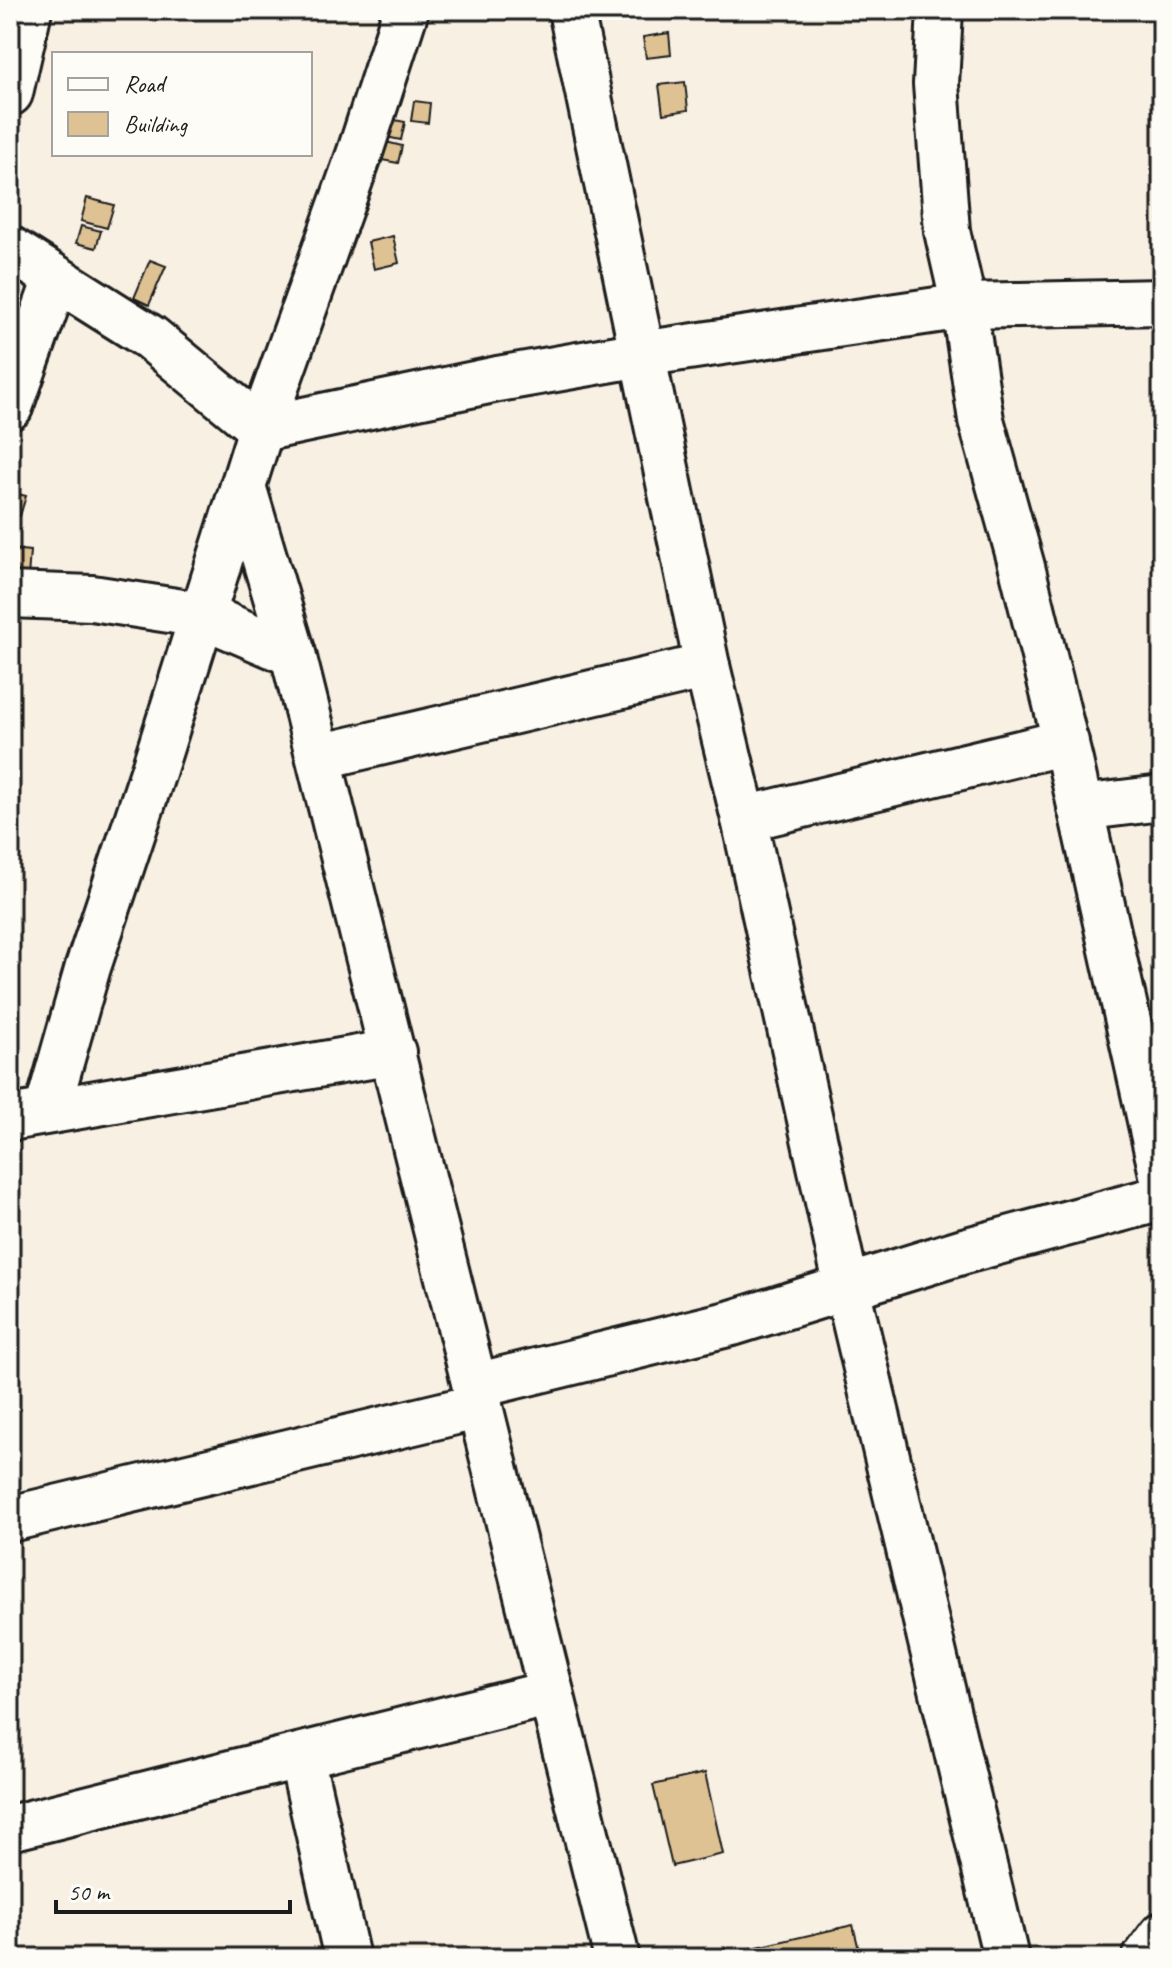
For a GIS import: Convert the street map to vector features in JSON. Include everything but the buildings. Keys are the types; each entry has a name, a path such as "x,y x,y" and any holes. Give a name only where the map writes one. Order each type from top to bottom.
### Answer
{"street":[{"path":"10,93 29,10"},
{"path":"28,1114 88,967 261,429 354,168 406,10"},
{"path":"571,10 707,666 744,819 847,1288 1006,1958"},
{"path":"940,10 936,84 947,231 964,306 981,420 1066,742 1162,1174"},
{"path":"10,249 151,338 261,429"},
{"path":"10,407 56,279"},
{"path":"261,429 498,379 641,354 964,306 1162,302"},
{"path":"243,486 293,654 617,1958"},
{"path":"10,595 92,598 202,615 293,654"},
{"path":"319,757 707,666"},
{"path":"744,819 1066,742"},
{"path":"1080,808 1162,798"},
{"path":"28,1114 393,1052"},
{"path":"10,1519 478,1396 732,1323 964,1251 1162,1198"},
{"path":"10,1828 551,1693"},
{"path":"301,1756 347,1958"},
{"path":"1145,1958 1162,1935"}]}
